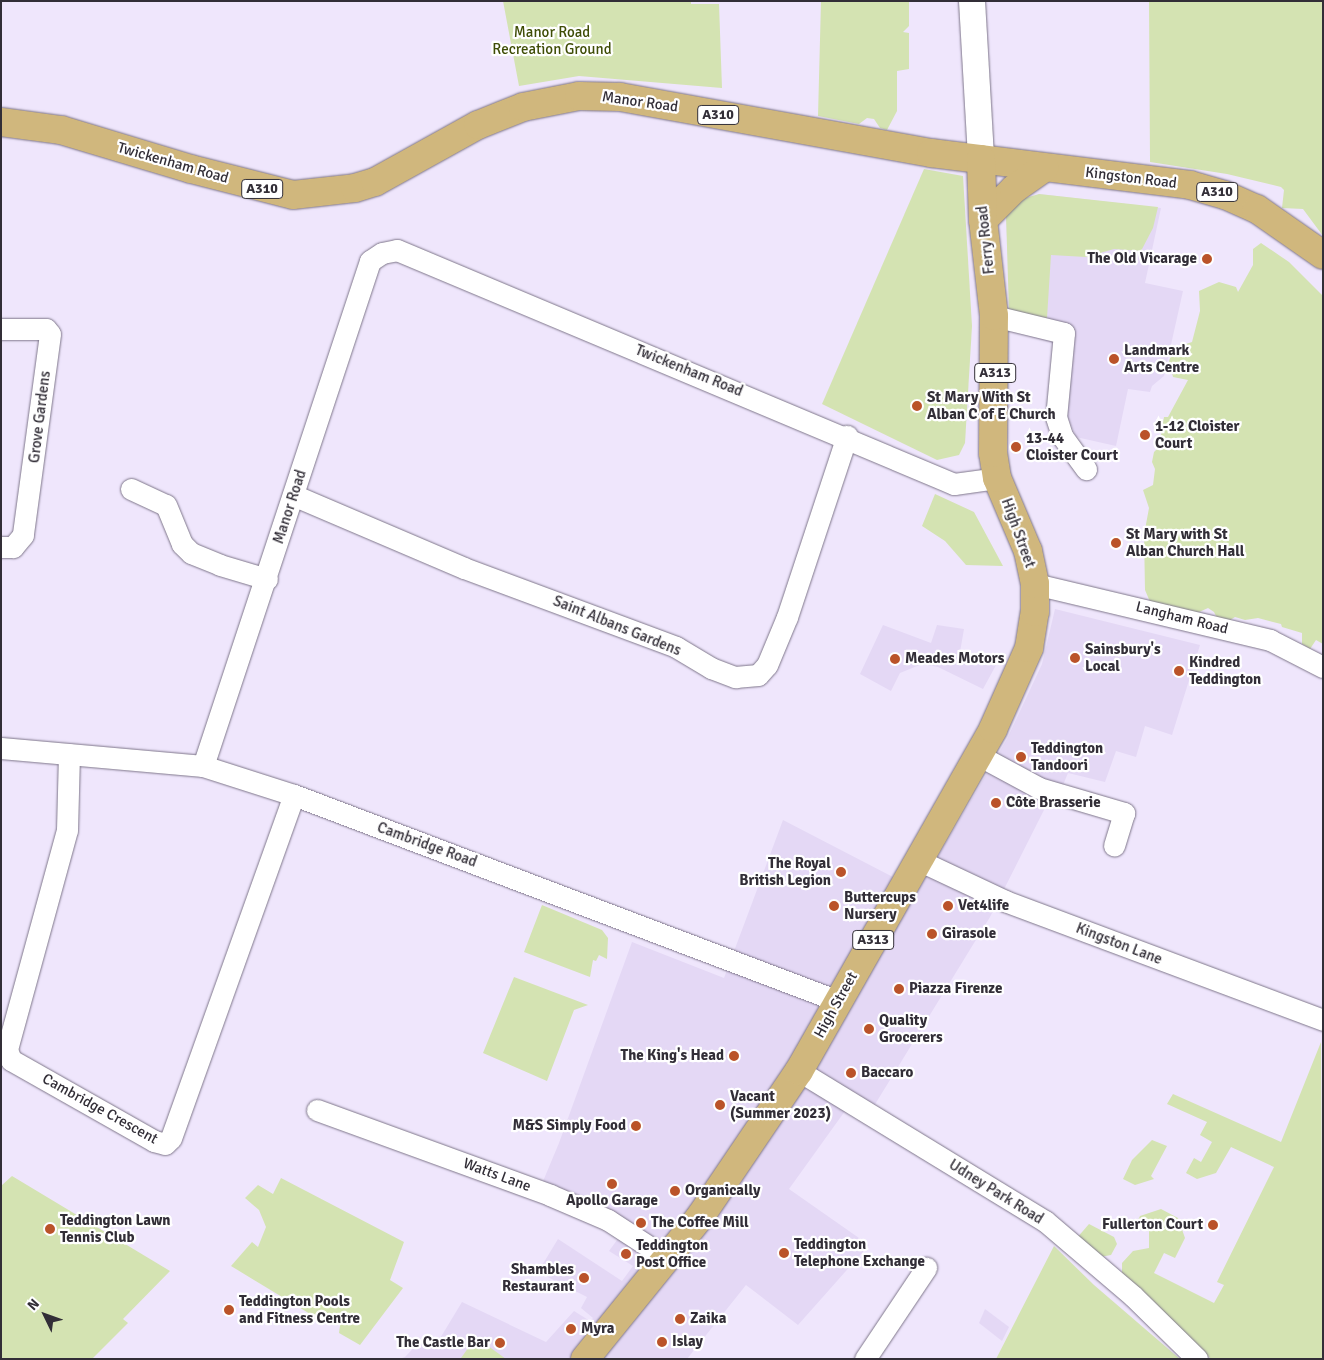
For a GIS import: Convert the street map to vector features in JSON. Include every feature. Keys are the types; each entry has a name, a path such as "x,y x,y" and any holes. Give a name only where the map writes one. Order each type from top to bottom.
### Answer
{"main road":[{"name":"Manor Road","path":"375,182 505,113 579,96 620,96 931,154 981,159"},
{"name":"Twickenham Road","path":"1,122 61,130 276,192 327,192 375,182"},
{"name":"Kingston Road","path":"981,159 1187,185 1225,195 1280,223 1323,255"},
{"name":"Ferry Road","path":"981,159 983,220 994,316 993,453 998,478"},
{"path":"983,220 1014,189 1044,168"},
{"name":"High Street","path":"585,1359 668,1259 752,1144 799,1071 978,755 1029,648 1035,612 1035,584 1028,551 998,478"}],"street":[{"name":"Ferry Road","path":"972,1 981,159"},
{"name":"Twickenham Road","path":"382,253 397,250 847,436 954,484 998,478"},
{"name":"Manor Road","path":"203,766 267,579 370,262 382,253"},
{"path":"994,316 1064,333 1056,417 1062,436 1086,468"},
{"name":"Grove Gardens","path":"1,328 46,329 50,334 23,535 7,547"},
{"name":"Saint Albans Gardens","path":"293,495 464,568 676,648 711,668 736,677 758,676 767,665 787,617 847,436"},
{"path":"131,489 166,505 182,544 191,552 220,565 267,579"},
{"name":"Langham Road","path":"1035,584 1270,640 1323,667"},
{"name":"Cambridge Road","path":"1,748 203,766 294,795 838,1001"},
{"name":"Cambridge Crescent","path":"69,754 66,830 7,1050 6,1067 154,1142 165,1144 171,1138 294,795"},
{"path":"978,755 1039,788 1124,813 1114,845"},
{"name":"Kingston Lane","path":"918,860 1005,901 1323,1020"},
{"name":"Udney Park Road","path":"799,1071 1045,1221 1133,1296 1197,1359"},
{"name":"Watts Lane","path":"317,1110 550,1195 608,1220 668,1259"},
{"path":"865,1359 926,1268"}],"shaded area":[{"path":"1039,194 1161,208 1145,283 1183,291 1164,376 1152,386 1150,392 1128,389 1116,446 1076,437 1068,418 1066,374 1070,348 1011,331 1006,215"},
{"path":"1055,609 1200,645 1172,735 1145,726 1136,757 1116,751 1105,782 1068,773 1056,802 1047,804 990,917 874,1106 845,1111 789,1189 869,1245 798,1325 746,1285 687,1359 399,1359 405,1357 422,1339 436,1345 462,1302 546,1342 574,1311 590,1321 593,1318 581,1308 587,1297 538,1272 558,1239 622,1281 633,1266 609,1251 620,1236 536,1198 559,1143 632,942 724,978 783,820 918,890 1007,739 1042,664"},
{"path":"883,625 931,643 937,625 964,629 960,652 980,657 1001,656 983,689 938,667 922,664 900,673 891,691 860,674"},
{"path":"985,1309 1009,1327 1002,1341 979,1323"}],"green space":[{"name":"Manor Road Recreation Ground","path":"503,1 691,1 691,4 719,4 722,88 579,76 519,86"},
{"path":"821,1 909,1 909,26 903,32 909,33 909,69 897,71 897,111 887,130 880,128 874,119 867,118 859,124 818,116"},
{"path":"1149,1 1323,1 1323,236 1303,209 1282,208 1284,190 1281,187 1227,174 1150,162"},
{"path":"924,169 963,176 972,326 965,443 959,455 937,460 822,404"},
{"path":"1039,194 1158,207 1153,228 1141,251 1114,249 1086,257 1051,255 1047,318 1009,312 1006,215 1019,200"},
{"path":"1261,243 1289,262 1323,296 1323,644 1316,640 1310,649 1302,644 1302,633 1282,627 1281,624 1258,618 1245,620 1235,617 1227,622 1218,620 1214,612 1208,608 1197,613 1151,604 1145,590 1144,535 1149,508 1143,490 1153,485 1155,469 1152,462 1154,452 1159,447 1164,417 1168,417 1188,380 1173,377 1169,361 1174,348 1192,342 1200,311 1199,291 1219,282 1236,287 1238,292 1253,265 1253,249"},
{"path":"935,494 974,512 1003,566 966,565 945,541 922,526"},
{"path":"542,905 602,930 608,938 607,959 599,955 596,961 593,960 590,977 524,952"},
{"path":"514,977 588,1005 574,1010 547,1081 483,1053"},
{"path":"1321,1042 1323,1359 1211,1359 1122,1274 1122,1263 1133,1251 1149,1248 1149,1231 1134,1228 1140,1216 1161,1209 1178,1218 1185,1238 1175,1258 1164,1253 1154,1273 1214,1303 1224,1285 1217,1282 1274,1167 1231,1147 1216,1173 1197,1179 1186,1173 1194,1158 1201,1162 1212,1142 1200,1135 1207,1122 1167,1104 1173,1094 1281,1142"},
{"path":"1152,1140 1167,1146 1151,1176 1154,1179 1135,1185 1123,1179 1132,1160"},
{"name":"Teddington Lawn Tennis Club","path":"12,1176 170,1271 123,1319 128,1323 92,1359 1,1359 1,1186"},
{"path":"281,1178 404,1242 390,1280 403,1288 360,1345 339,1333 341,1318 335,1314 325,1323 231,1266 252,1242 258,1247 266,1227 259,1210 245,1198 258,1185 273,1194"},
{"path":"1089,1224 1114,1237 1117,1244 1111,1255 1100,1257 1076,1239"},
{"path":"1054,1246 1094,1285 1180,1359 996,1359"},
{"path":"484,1343 506,1359 461,1358 471,1344 479,1349"}],"place":[{"name":"The Old Vicarage","path":"1207,259"},
{"name":"Landmark Arts Centre","path":"1114,359"},
{"name":"St Mary With St Alban C of E Church","path":"917,406"},
{"name":"1-12 Cloister Court","path":"1145,435"},
{"name":"13-44 Cloister Court","path":"1016,447"},
{"name":"St Mary with St Alban Church Hall","path":"1116,543"},
{"name":"Sainsbury's Local","path":"1075,658"},
{"name":"Meades Motors","path":"895,659"},
{"name":"Kindred Teddington","path":"1179,671"},
{"name":"Teddington Tandoori","path":"1021,757"},
{"name":"Côte Brasserie","path":"996,803"},
{"name":"The Royal British Legion","path":"841,872"},
{"name":"Buttercups Nursery","path":"834,906"},
{"name":"Vet4life","path":"948,906"},
{"name":"Girasole","path":"932,934"},
{"name":"Piazza Firenze","path":"899,989"},
{"name":"Quality Grocerers","path":"869,1029"},
{"name":"The King's Head","path":"734,1056"},
{"name":"Baccaro","path":"851,1073"},
{"name":"Vacant (Summer 2023)","path":"720,1105"},
{"name":"M&S Simply Food","path":"636,1126"},
{"name":"Apollo Garage","path":"612,1184"},
{"name":"Organically","path":"675,1191"},
{"name":"The Coffee Mill","path":"641,1223"},
{"name":"Fullerton Court","path":"1213,1225"},
{"name":"Teddington Lawn Tennis Club","path":"50,1229"},
{"name":"Teddington Telephone Exchange","path":"784,1253"},
{"name":"Teddington Post Office","path":"626,1254"},
{"name":"Shambles Restaurant","path":"584,1278"},
{"name":"Teddington Pools and Fitness Centre","path":"229,1310"},
{"name":"Zaika","path":"680,1319"},
{"name":"Myra","path":"571,1329"},
{"name":"Islay","path":"662,1342"},
{"name":"The Castle Bar","path":"500,1343"}]}
